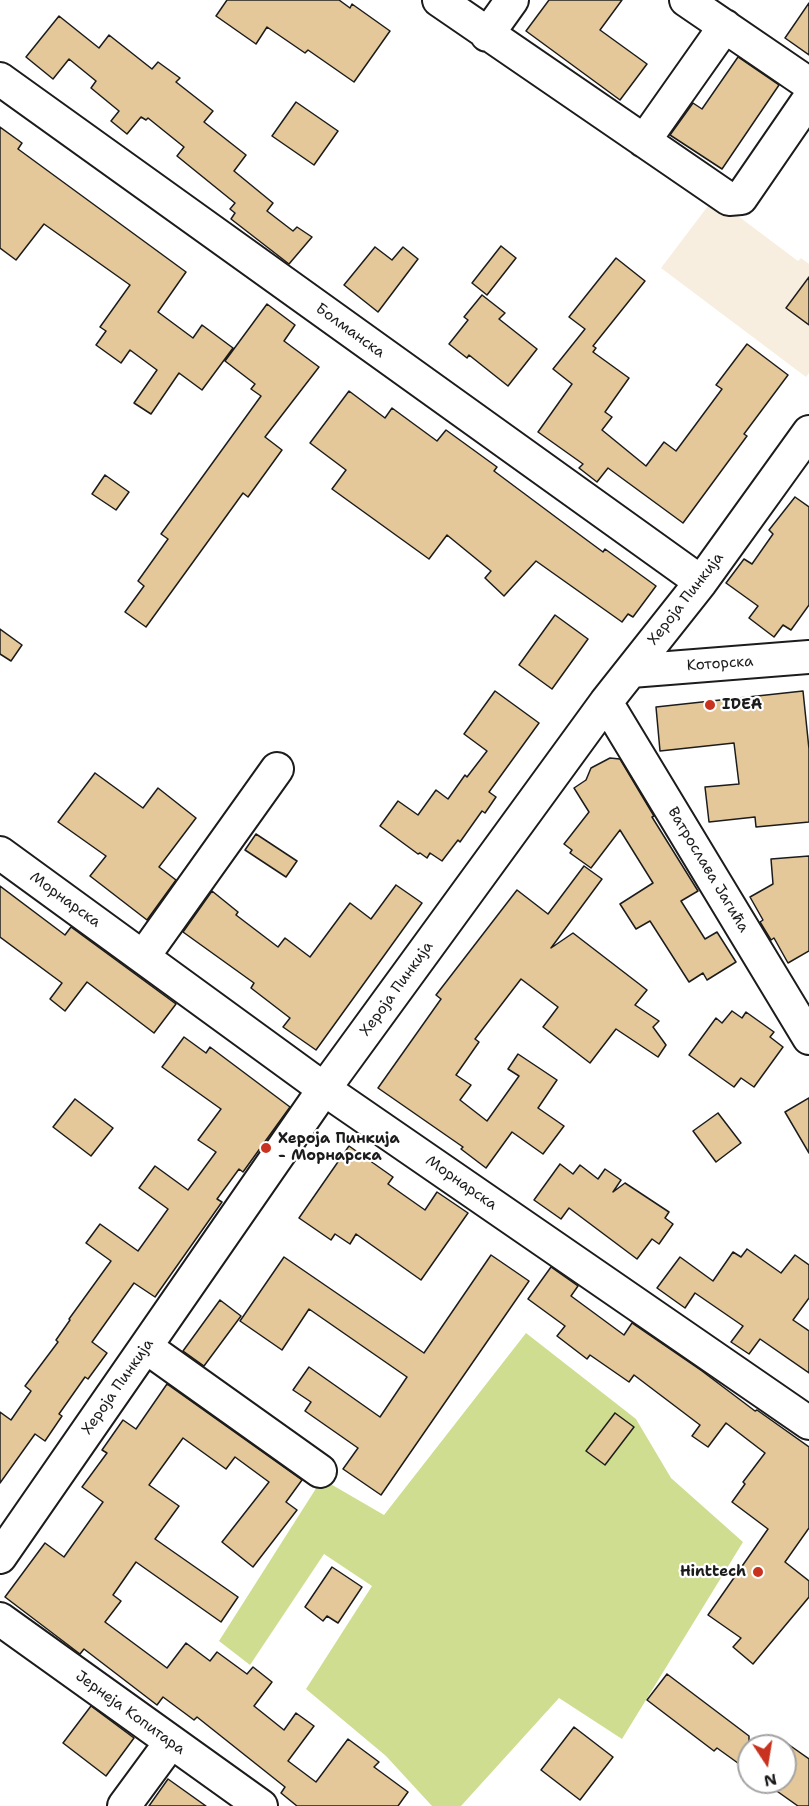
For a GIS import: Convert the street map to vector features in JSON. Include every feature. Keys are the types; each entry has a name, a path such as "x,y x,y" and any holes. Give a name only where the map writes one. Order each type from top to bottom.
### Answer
{"street":[{"path":"439,0 729,199 741,198 809,99"},
{"path":"487,35 512,0"},
{"path":"686,0 809,84"},
{"path":"644,141 725,26"},
{"name":"Болманска","path":"0,80 701,582"},
{"name":"Хероја Пинкија","path":"0,1557 324,1089 606,702 701,582 809,432"},
{"name":"Которска","path":"631,670 809,657"},
{"name":"Ватрослава Јагића","path":"606,702 809,1038"},
{"path":"144,957 277,769"},
{"name":"Морнарска","path":"0,853 324,1089 809,1423"},
{"path":"146,1347 320,1471"},
{"name":"Јернеја Копитара","path":"0,1619 252,1803"},
{"path":"124,1806 171,1742"}],"shaded area":[{"path":"714,198 798,261 801,258 809,264 809,373 806,377 661,268"}],"green space":[{"path":"526,1333 636,1419 671,1478 743,1542 622,1739 559,1698 461,1806 432,1806 386,1756 306,1689 372,1586 324,1554 250,1665 219,1641 322,1479 384,1515"}],"building":[{"path":"227,0 339,0 350,8 352,4 390,31 354,82 308,50 305,53 267,27 256,44 216,16"},
{"path":"549,0 622,0 600,30 647,64 620,100 526,31"},
{"path":"809,3 809,55 785,38"},
{"path":"59,16 99,48 109,35 152,69 158,62 180,78 176,82 213,111 204,122 246,155 234,171 273,203 267,211 293,231 297,227 312,237 289,264 231,219 235,213 230,209 235,203 177,156 184,147 148,118 146,120 141,117 127,134 111,121 119,111 91,88 96,81 69,59 53,79 26,57"},
{"path":"738,57 779,85 722,169 670,135 693,103 702,109"},
{"path":"296,102 338,131 314,165 272,136"},
{"path":"0,127 22,143 18,149 186,272 158,312 193,338 202,325 233,348 202,390 179,373 151,414 134,403 157,370 130,350 121,363 96,345 106,331 100,327 130,285 44,224 16,260 0,248"},
{"path":"501,246 516,258 487,295 472,283"},
{"path":"375,247 392,260 403,247 418,259 378,312 344,285"},
{"path":"616,258 645,281 593,346 596,348 593,352 629,378 605,412 612,417 602,430 646,466 664,442 676,451 722,389 716,385 747,344 788,375 744,434 747,436 683,523 608,468 597,482 579,468 583,464 538,432 572,384 553,369 585,329 569,317"},
{"path":"809,277 809,325 786,308"},
{"path":"482,295 505,313 499,319 537,349 508,386 469,355 467,358 449,344 468,320 464,317"},
{"path":"267,304 295,325 284,341 319,367 265,437 282,450 248,497 243,493 146,627 125,612 144,586 138,581 168,539 161,534 261,396 251,389 255,384 225,361"},
{"path":"349,391 385,418 392,408 437,441 446,430 497,467 494,471 557,518 603,552 605,549 656,586 633,617 628,614 622,622 536,561 504,596 485,578 491,571 447,535 429,559 332,489 346,470 310,443"},
{"path":"105,475 129,492 116,510 92,494"},
{"path":"795,497 809,507 809,605 791,630 783,625 774,637 749,618 758,606 726,583 744,559 752,564 773,534 769,530"},
{"path":"555,615 588,639 552,689 519,665"},
{"path":"0,629 22,645 11,661 0,654"},
{"path":"495,691 539,723 489,792 496,797 485,813 482,811 460,842 458,840 442,861 430,853 427,858 380,826 398,801 418,815 436,790 448,799 465,775 467,777 487,751 464,734"},
{"path":"803,691 809,749 809,822 756,827 755,817 709,822 705,787 739,784 734,743 660,751 656,707"},
{"path":"610,758 620,759 654,816 652,817 698,891 681,901 705,939 717,932 736,962 707,980 703,973 689,982 650,921 636,929 620,904 653,883 620,830 591,868 570,853 572,850 564,844 589,812 574,788 586,780 591,768"},
{"path":"95,773 143,808 158,788 196,818 159,867 176,880 147,920 90,876 106,856 58,822"},
{"path":"256,834 297,861 286,877 245,850"},
{"path":"809,856 809,951 788,963 774,938 771,940 760,922 763,920 750,897 773,884 771,859"},
{"path":"584,866 602,879 551,948 573,933 647,990 635,1005 659,1021 653,1027 666,1045 658,1057 616,1029 590,1063 543,1027 558,1007 521,979 475,1039 479,1042 456,1075 471,1085 460,1100 487,1121 519,1076 508,1069 518,1054 557,1080 538,1108 564,1126 543,1154 512,1132 486,1168 461,1149 463,1147 378,1088 441,999 436,995 517,890 548,914"},
{"path":"396,885 422,903 316,1050 283,1027 290,1018 251,988 254,983 183,932 212,891 238,912 236,915 278,947 285,938 310,957 350,903 371,919"},
{"path":"0,886 65,935 71,927 176,1004 154,1033 87,982 65,1011 50,999 62,983 0,937"},
{"path":"732,1011 742,1018 746,1012 774,1032 770,1037 783,1047 754,1087 741,1078 734,1087 689,1055 716,1018 722,1023"},
{"path":"184,1037 206,1053 210,1047 290,1107 243,1172 239,1169 217,1199 222,1202 155,1297 134,1283 92,1342 107,1353 88,1379 85,1377 59,1414 62,1416 45,1441 35,1434 0,1483 0,1412 11,1420 31,1391 25,1386 58,1342 56,1340 69,1319 111,1261 86,1243 100,1224 138,1251 168,1209 139,1188 155,1166 188,1190 216,1152 198,1140 221,1109 162,1067"},
{"path":"809,1098 809,1153 785,1112"},
{"path":"75,1099 113,1128 91,1156 53,1127"},
{"path":"718,1113 741,1143 716,1162 693,1131"},
{"path":"349,1146 393,1177 388,1184 425,1210 437,1192 468,1213 421,1280 356,1234 350,1244 335,1234 331,1240 299,1218"},
{"path":"560,1164 573,1174 580,1165 598,1179 605,1169 621,1180 613,1192 625,1183 669,1212 665,1218 673,1224 659,1244 652,1239 637,1259 569,1208 561,1219 534,1200"},
{"path":"747,1249 781,1273 795,1255 809,1265 809,1298 793,1320 809,1331 809,1373 760,1339 749,1354 731,1342 743,1326 695,1293 685,1308 657,1288 680,1257 713,1281 733,1252 741,1257"},
{"path":"491,1255 529,1281 381,1495 343,1469 358,1448 305,1411 311,1402 293,1390 309,1367 380,1417 407,1377 309,1309 282,1350 240,1321 284,1257 424,1353"},
{"path":"551,1267 578,1286 571,1296 624,1335 632,1323 809,1447 809,1528 785,1562 809,1581 809,1597 753,1664 733,1647 741,1638 708,1615 768,1529 732,1502 745,1484 743,1482 765,1453 726,1423 708,1447 692,1436 700,1425 634,1375 629,1382 590,1355 587,1359 557,1336 565,1326 528,1299"},
{"path":"220,1300 241,1316 204,1366 183,1351"},
{"path":"167,1384 302,1480 286,1502 297,1510 253,1567 222,1542 269,1482 235,1457 226,1469 183,1438 149,1485 179,1506 155,1539 238,1597 221,1622 136,1562 113,1595 121,1601 105,1622 167,1668 186,1643 210,1661 217,1652 247,1674 253,1667 272,1682 254,1706 284,1730 296,1713 314,1726 288,1761 316,1782 348,1739 379,1762 374,1767 408,1792 398,1806 297,1806 281,1793 285,1787 197,1717 194,1720 163,1697 157,1705 84,1649 80,1654 5,1597 45,1543 64,1557 103,1502 82,1487 107,1453 102,1450 123,1420 136,1429"},
{"path":"615,1413 634,1427 605,1465 586,1451"},
{"path":"332,1567 362,1587 338,1623 327,1616 323,1621 305,1607"},
{"path":"667,1674 746,1734 737,1734 737,1762 717,1748 714,1751 647,1700"},
{"path":"91,1706 134,1738 106,1776 63,1743"},
{"path":"574,1727 613,1757 580,1800 541,1770"},
{"path":"797,1750 809,1759 809,1806 798,1806 781,1794 797,1794"},
{"path":"168,1779 206,1806 149,1806"}],"place":[{"name":"IDEA","path":"710,705"},
{"name":"Хероја Пинкија - Морнарска","path":"266,1148"},
{"name":"Hinttech","path":"758,1572"}]}
